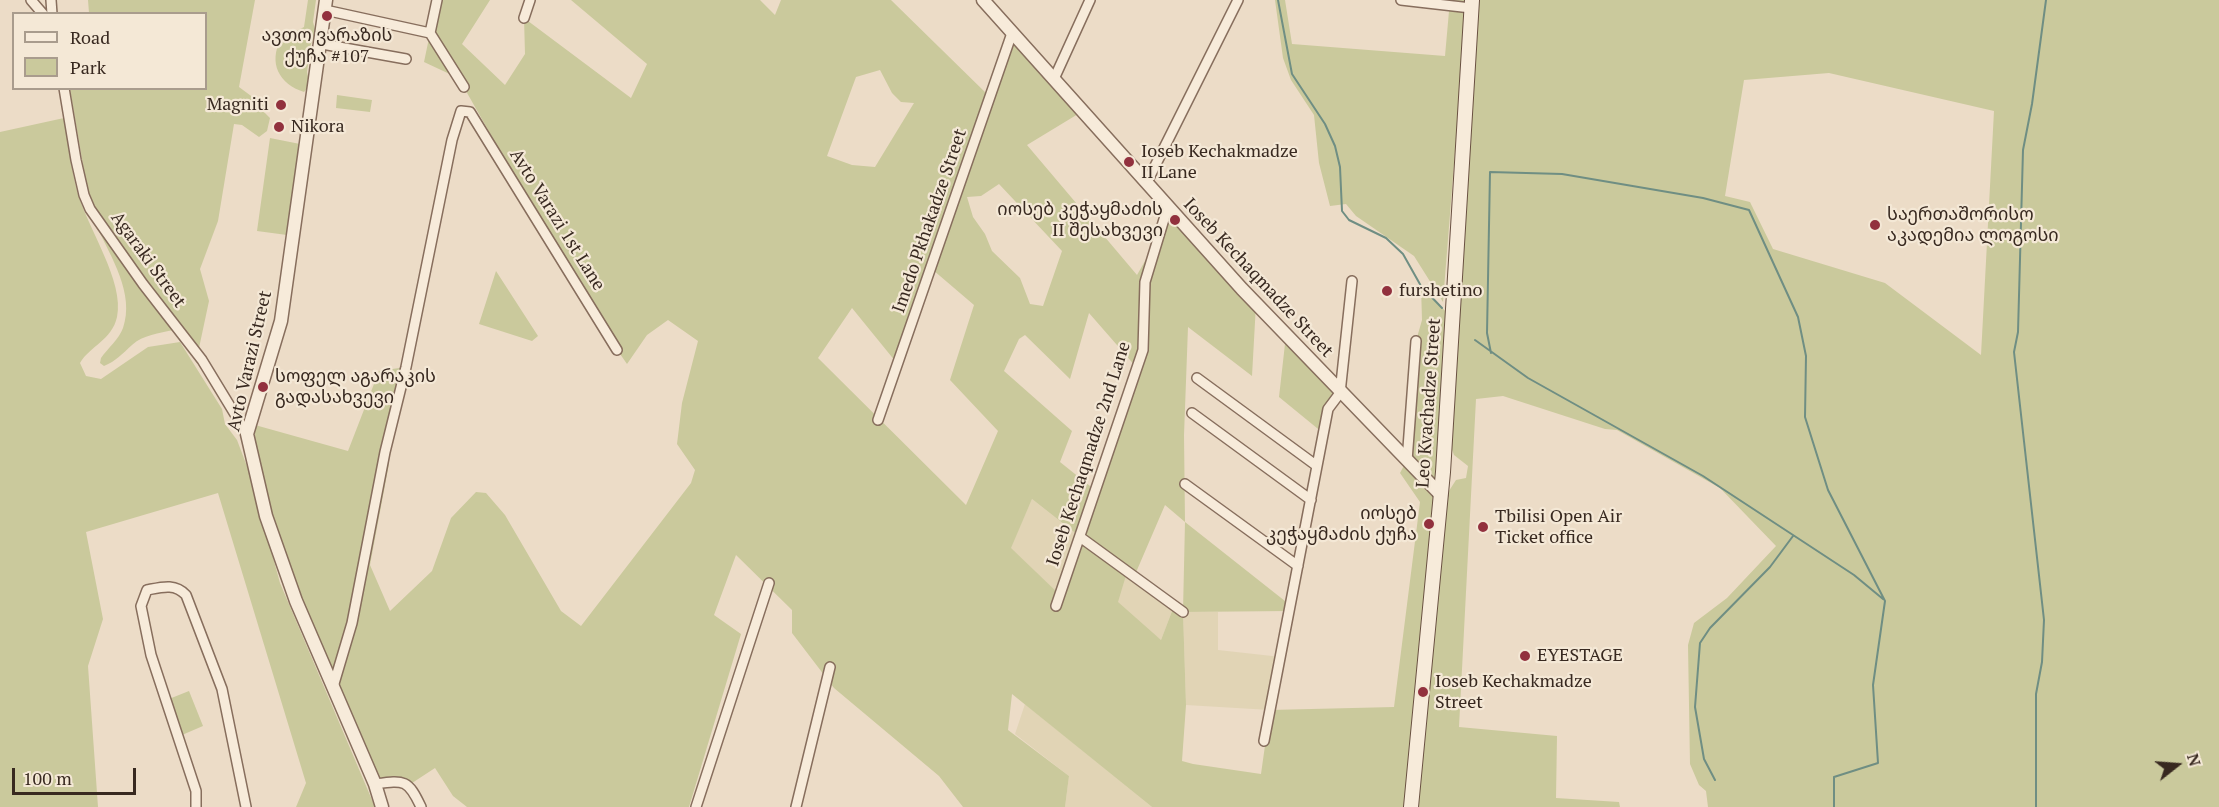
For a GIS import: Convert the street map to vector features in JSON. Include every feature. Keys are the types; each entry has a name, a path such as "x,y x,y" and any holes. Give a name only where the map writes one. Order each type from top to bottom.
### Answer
{"main road":[{"name":"Leo Kvachadze Street","path":"1412,807 1441,495 1471,4"}],"street":[{"path":"31,0 41,12"},
{"path":"436,0 430,33 464,87"},
{"path":"524,18 530,0"},
{"name":"Ioseb Kechaqmadze Street","path":"983,0 1340,393 1441,495"},
{"path":"1054,79 1090,0"},
{"path":"1147,182 1238,0"},
{"path":"1401,0 1471,4"},
{"path":"326,5 430,33"},
{"name":"Avto Varazi Street","path":"326,5 281,321 247,434 255,477 275,543 332,688 375,784 382,807"},
{"name":"Imedo Pkhakadze Street","path":"878,420 1012,33"},
{"path":"322,44 406,59"},
{"name":"Agaraki Street","path":"64,90 76,160 84,195 90,209 143,284 202,360 247,434"},
{"name":"Avto Varazi 1st Lane","path":"332,688 352,622 385,452 406,368 452,140 461,111 466,111 476,121 617,350"},
{"name":"Ioseb Kechaqmadze 2nd Lane","path":"1056,606 1143,350 1145,282 1168,206"},
{"path":"1264,741 1328,409 1340,393 1352,281"},
{"path":"1407,460 1416,341"},
{"path":"1197,378 1317,466"},
{"path":"1192,413 1311,500"},
{"path":"1185,484 1298,566"},
{"path":"1080,537 1183,612"},
{"path":"696,807 769,583"},
{"path":"196,807 196,791 145,630 141,606 147,590 180,588 186,595 222,689 246,807"},
{"path":"796,807 830,667"},
{"path":"375,784 401,780 409,785 421,807"}],"shaded area":[{"path":"1032,499 1080,537 1060,596 1010,548"},
{"path":"1127,572 1174,606 1161,640 1113,607"},
{"path":"1183,612 1218,612 1218,650 1281,657 1270,710 1186,705"},
{"path":"1025,704 1152,807 1065,807 1069,776 1015,734"}],"green space":[{"path":"88,0 255,0 239,87 266,107 263,111 270,118 267,131 259,137 242,125 234,124 218,221 200,269 209,301 199,348 164,305 96,212 88,194 70,90 207,90 207,12 89,12"},
{"path":"308,0 316,0 313,22 316,33 311,44 307,72 310,85 304,92 288,84 282,78 278,72 276,56 281,39 304,27"},
{"path":"437,0 490,0 462,44 505,85 525,54 524,18 631,98 647,64 571,0 760,0 775,15 781,0 891,0 988,95 1012,33 1083,111 1027,145 1137,275 1173,212 1256,304 1252,376 1188,327 1184,435 1185,522 1290,605 1289,611 1183,612 1186,705 1182,761 1193,764 1261,774 1270,710 1394,707 1420,502 1400,473 1407,460 1416,341 1422,320 1421,286 1453,319 1411,807 1152,807 1012,694 1008,730 1069,776 1065,807 963,807 939,776 834,688 792,633 792,610 736,555 714,615 741,634 689,807 467,807 453,796 435,768 409,785 375,784 335,695 255,477 255,425 348,451 379,371 406,367 385,452 389,464 370,565 390,611 432,571 451,518 476,492 486,493 505,515 561,611 581,626 691,483 695,470 677,444 682,403 698,341 668,320 647,335 627,364 593,315 462,84 456,77 424,62","holes":["880,70 892,93 901,102 914,103 875,167 852,165 827,156 856,77","999,184 1062,251 1043,306 1030,304 1020,278 992,251 985,234 973,217 967,197 981,196","933,270 974,305 950,380 998,431 966,505 818,358 852,308 900,367","1089,313 1137,368 1095,490 1060,462 1072,431 1004,371 1019,339 1025,335 1070,379","1032,499 1079,536 1060,595 1011,548","1165,505 1185,522 1183,611 1174,606 1161,640 1118,602 1127,572 1134,577"]},
{"path":"1275,0 1285,0 1292,44 1445,56 1450,0 1467,0 1443,302 1414,256 1356,216 1346,204 1330,206 1319,163 1314,115 1291,80 1283,58"},
{"path":"1479,0 2219,0 2219,807 1708,807 1706,791 1699,785 1690,764 1688,645 1694,623 1727,598 1776,546 1720,488 1617,430 1605,429 1503,396 1476,399 1459,727 1557,736 1556,798 1619,802 1620,807 1417,807 1447,494 1456,480 1466,478 1468,466 1454,455 1451,447","holes":["1829,73 1994,111 1981,355 1885,283 1773,249 1750,202 1725,196 1744,80"]},
{"path":"337,95 372,100 370,112 336,108"},
{"path":"64,118 77,191 104,254 116,288 118,303 117,317 111,332 80,363 86,376 101,379 148,347 180,342 222,409 225,424 237,440 251,477 280,583 375,807 296,807 306,783 218,493 86,532 103,619 88,666 98,807 0,807 0,132"},
{"path":"270,138 300,144 287,235 257,231"},
{"path":"97,227 174,330 141,339 104,366 100,363 101,358 123,328 126,302 115,263"},
{"path":"496,271 538,336 532,341 479,324"},
{"path":"1286,335 1340,393 1328,409 1323,433 1279,397"},
{"path":"189,691 203,726 182,735 169,699"}],"waterway":[{"path":"1278,0 1292,74 1325,124 1335,146 1340,167 1342,211 1349,220 1386,238 1403,254 1421,286 1442,308"},
{"path":"2036,807 2036,694 2042,662 2044,620 2014,352 2018,332 2023,150 2032,104 2046,0"},
{"path":"1491,353 1487,333 1490,172 1562,174 1703,198 1749,210 1798,317 1806,356 1805,417 1828,490 1885,601 1873,685 1878,763 1834,777 1834,807"},
{"path":"1475,340 1528,378 1703,476 1854,575 1883,599"},
{"path":"1715,780 1704,759 1695,707 1700,643 1710,628 1770,567 1793,536"}],"place":[{"name":"ავთო ვარაზის ქუჩა #107","path":"327,16"},
{"name":"Magniti","path":"281,105"},
{"name":"Nikora","path":"279,127"},
{"name":"Ioseb Kechakmadze II Lane","path":"1129,162"},
{"name":"იოსებ კეჭაყმაძის II შესახვევი","path":"1175,220"},
{"name":"საერთაშორისო აკადემია ლოგოსი","path":"1875,225"},
{"name":"furshetino","path":"1387,291"},
{"name":"სოფელ აგარაკის გადასახვევი","path":"263,387"},
{"name":"იოსებ კეჭაყმაძის ქუჩა","path":"1429,524"},
{"name":"Tbilisi Open Air Ticket office","path":"1483,527"},
{"name":"EYESTAGE","path":"1525,656"},
{"name":"Ioseb Kechakmadze Street","path":"1423,692"}]}
